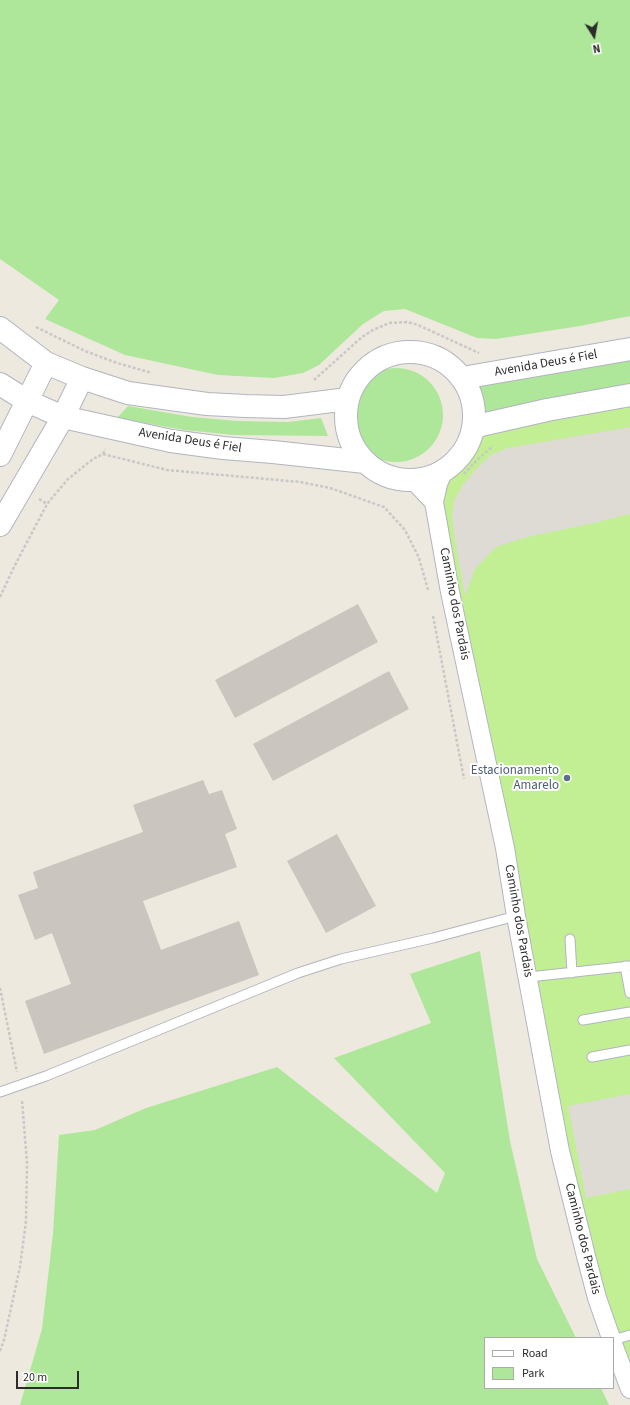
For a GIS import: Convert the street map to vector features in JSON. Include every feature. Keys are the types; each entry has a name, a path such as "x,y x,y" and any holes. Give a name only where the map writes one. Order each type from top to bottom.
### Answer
{"main road":[{"path":"0,328 46,363 82,378 128,393 207,404 284,407 348,399"},
{"name":"Avenida Deus é Fiel","path":"462,378 630,349"},
{"path":"416,352 434,357 449,366 462,378 470,394 474,412 473,429 465,449 451,465 453,473 413,480 396,478 379,472 364,462 354,448 348,433 346,416 348,399 355,383 367,369 381,359 398,353 416,352"},
{"path":"0,455 46,363"},
{"path":"0,525 62,417 82,378"},
{"name":"Avenida Deus é Fiel","path":"0,384 27,401 62,417 171,441 223,448 364,462"},
{"path":"473,429 481,425 546,410 630,395"}],"street":[{"name":"Caminho dos Pardais","path":"453,473 438,484 434,502 450,592 505,848 516,916 529,977 560,1151 597,1298 611,1337"},
{"path":"413,480 434,502"},
{"path":"614,1347 630,1389"}],"lane":[{"path":"0,1092 54,1074 298,973 341,959 516,916"},
{"path":"570,939 572,973"},
{"path":"529,977 628,966 630,993"},
{"path":"582,1020 630,1012"},
{"path":"592,1057 630,1050"},
{"path":"614,1339 630,1335"}],"path":[{"path":"309,382 316,380 362,337 389,323 407,322 418,325 485,355"},
{"path":"31,324 85,351 117,363 156,374"},
{"path":"453,473 491,446 499,444"},
{"path":"0,597 47,504 68,479 93,459 103,454 167,470 300,482 330,488 384,507 405,530 419,558 429,595"},
{"path":"432,610 464,779"},
{"path":"0,988 20,1086 27,1163 26,1221 20,1267 4,1340 0,1350"}],"green space":[{"path":"0,0 630,0 630,316 580,326 496,339 477,338 405,309 384,311 363,324 319,365 303,373 274,378 218,375 125,355 45,319 59,300 0,259"},
{"path":"630,355 630,385 474,414 469,383"},
{"path":"396,368 414,372 429,382 439,397 443,415 439,433 429,448 414,458 396,462 378,458 363,448 353,433 349,415 353,397 363,382 378,372"},
{"path":"630,395 630,1389 586,1256 438,484 481,425"},
{"path":"128,406 192,417 237,421 288,422 321,418 328,436 234,435 184,430 117,418"},
{"path":"480,951 510,1141 537,1259 576,1337 484,1337 484,1389 601,1389 609,1405 20,1405 42,1329 53,1233 59,1135 95,1130 146,1108 277,1067 437,1193 445,1173 334,1058 431,1023 410,974"}],"shaded area":[{"path":"630,427 630,514 527,537 496,547 475,569 465,596 452,516 454,500 463,485 475,470 492,454 508,448"},
{"path":"630,1094 630,1189 586,1198 568,1106"}],"building":[{"path":"358,604 378,642 235,718 215,680"},
{"path":"389,671 409,709 273,781 253,744"},
{"path":"203,780 209,794 222,790 237,829 225,834 237,867 143,901 161,950 239,921 259,975 44,1054 25,1001 71,984 52,933 35,940 18,895 38,888 33,872 143,832 133,805"},
{"path":"337,834 376,906 326,933 287,861"}],"place":[{"name":"Estacionamento Amarelo","path":"567,778"}]}
